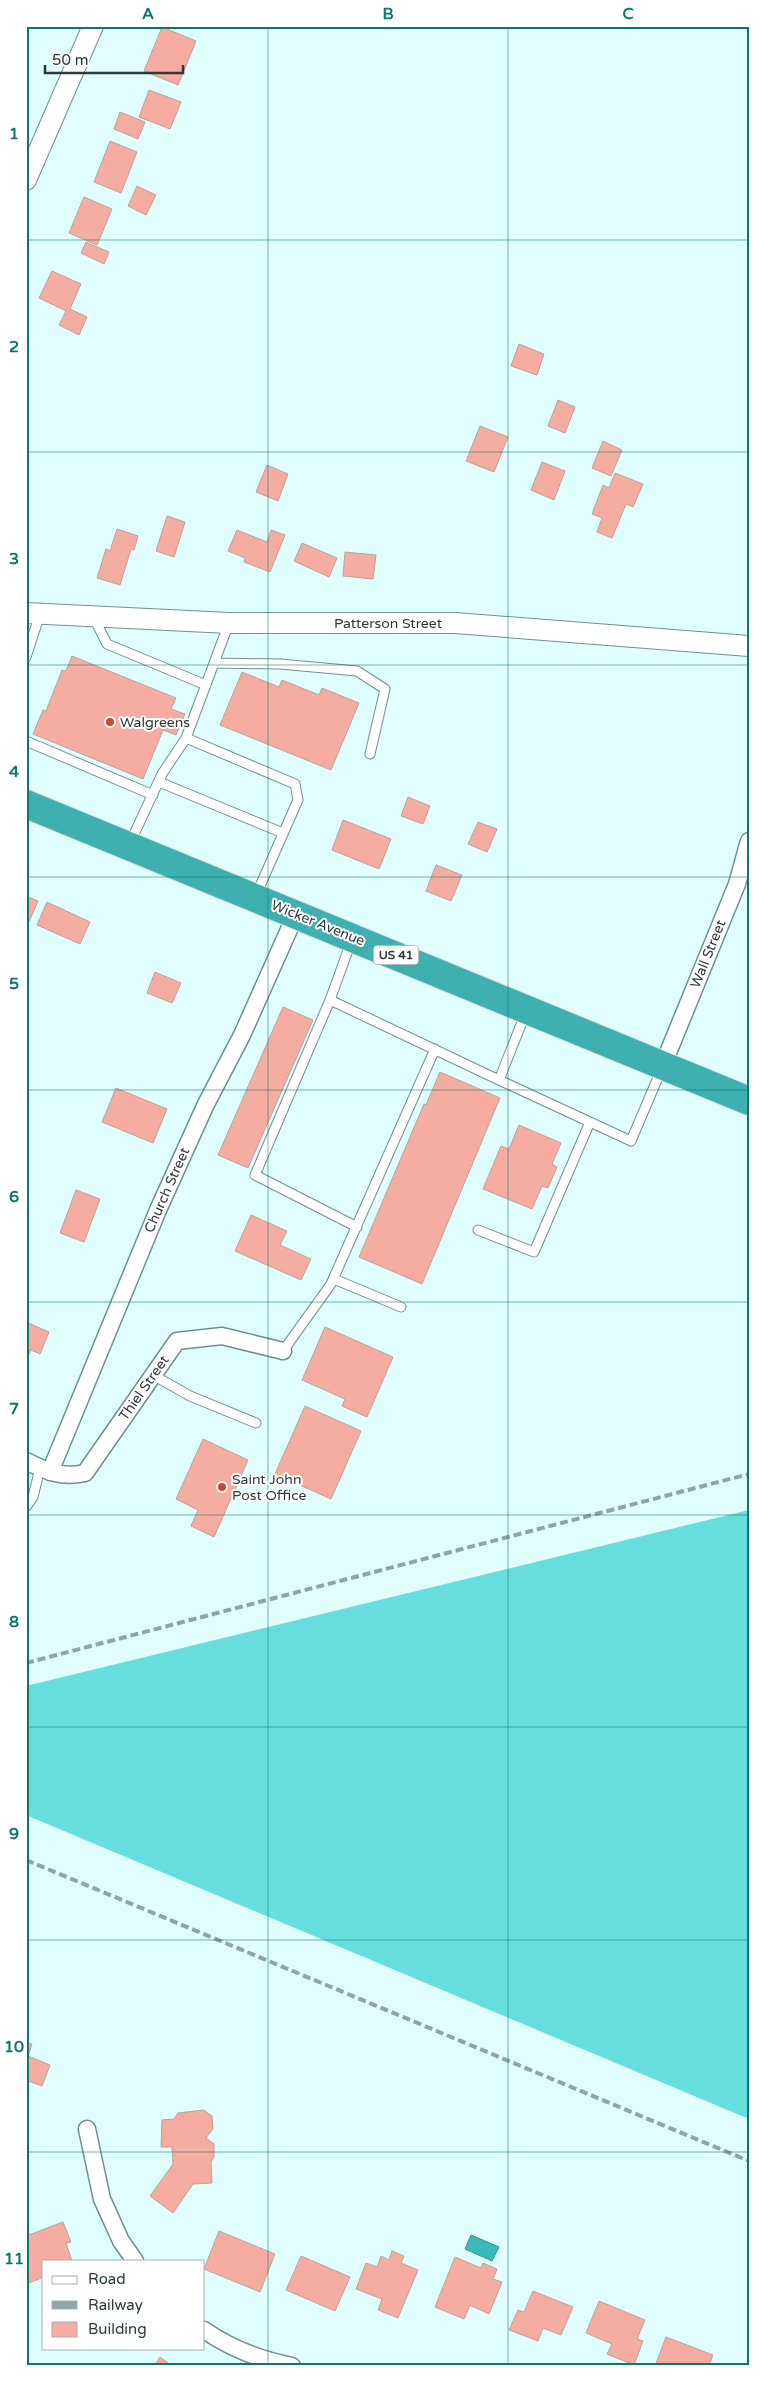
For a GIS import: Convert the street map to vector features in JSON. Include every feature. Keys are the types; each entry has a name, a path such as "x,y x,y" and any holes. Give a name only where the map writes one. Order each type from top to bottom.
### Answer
{"highway":[{"name":"Wicker Avenue","path":"26,804 749,1101"}],"street":[{"path":"26,180 93,26"},
{"name":"Patterson Street","path":"33,613 94,618 229,622 455,623 749,646"},
{"name":"Wall Street","path":"663,1065 737,884 749,841"},
{"name":"Church Street","path":"39,1467 206,1104 242,1036 296,914"},
{"name":"Thiel Street","path":"39,1467 66,1477 85,1473 178,1341 222,1336 282,1351"},
{"path":"87,2129 102,2200 121,2241 134,2260"},
{"path":"205,2331 234,2347 274,2362 292,2366"}],"lane":[{"path":"26,657 33,613"},
{"path":"94,618 107,644 206,685"},
{"path":"129,845 159,782 186,738 229,622"},
{"path":"214,663 280,664 357,671 385,689 370,754"},
{"path":"186,738 295,784 298,800 255,897"},
{"path":"26,741 153,795"},
{"path":"159,782 283,833"},
{"path":"353,938 330,1000 255,1176 357,1227"},
{"path":"330,1000 631,1141 663,1065"},
{"path":"499,1080 527,1009"},
{"path":"282,1351 334,1279 435,1049"},
{"path":"478,1230 534,1252 590,1122"},
{"path":"334,1279 401,1307"},
{"path":"153,1374 190,1396 256,1423"},
{"path":"27,1508 39,1467"}],"shaded area":[{"path":"749,1510 749,2119 26,1815 26,1686"},
{"path":"471,2235 499,2247 492,2261 465,2249"}],"building":[{"path":"162,27 196,41 178,85 144,71"},
{"path":"149,90 181,102 170,129 139,117"},
{"path":"120,112 145,122 138,139 114,129"},
{"path":"110,141 137,152 121,193 94,182"},
{"path":"137,186 156,195 146,215 128,206"},
{"path":"84,197 112,209 97,245 69,233"},
{"path":"86,242 109,252 104,264 81,253"},
{"path":"52,271 81,284 70,309 87,317 79,335 59,325 66,311 39,298"},
{"path":"519,344 544,354 537,375 511,366"},
{"path":"558,400 575,407 565,433 548,426"},
{"path":"480,426 508,437 494,472 466,461"},
{"path":"603,441 622,450 611,476 592,468"},
{"path":"542,462 565,471 554,500 531,490"},
{"path":"267,465 288,474 278,501 256,492"},
{"path":"615,473 643,484 633,507 626,504 612,538 597,532 602,518 592,514 603,485 609,488"},
{"path":"167,516 185,522 174,557 156,551"},
{"path":"117,529 138,536 134,550 131,549 120,585 97,578 106,549 110,551"},
{"path":"237,530 267,542 271,530 285,535 270,572 244,562 245,558 228,551"},
{"path":"302,543 337,558 329,577 294,561"},
{"path":"345,552 376,555 373,579 343,576"},
{"name":"Walgreens","path":"72,656 176,698 171,709 185,714 176,735 163,730 143,779 33,734 43,710 46,711 62,670 66,671"},
{"path":"242,672 279,687 282,680 319,695 322,688 359,703 331,770 220,725"},
{"path":"408,797 430,806 423,824 401,816"},
{"path":"343,820 391,839 379,869 332,850"},
{"path":"478,822 497,829 487,852 468,844"},
{"path":"436,865 462,875 451,901 426,891"},
{"path":"26,896 38,901 29,922 26,921"},
{"path":"47,902 90,922 80,944 37,925"},
{"path":"155,972 181,983 172,1003 147,993"},
{"path":"283,1007 313,1020 248,1168 218,1155"},
{"path":"440,1072 500,1098 422,1284 359,1257 424,1104 426,1105"},
{"path":"116,1088 167,1109 153,1143 102,1122"},
{"path":"519,1125 561,1143 552,1164 557,1167 548,1188 542,1186 532,1209 483,1189 501,1146 509,1149"},
{"path":"76,1190 100,1199 84,1242 60,1233"},
{"path":"251,1215 287,1231 280,1245 311,1259 301,1280 235,1251"},
{"path":"26,1322 49,1332 40,1354 31,1350 26,1360"},
{"path":"325,1327 393,1357 367,1417 342,1406 345,1399 302,1380"},
{"path":"305,1406 361,1431 331,1499 275,1474"},
{"path":"203,1439 248,1460 214,1537 191,1526 198,1510 176,1499"},
{"path":"26,2042 32,2044 28,2056 50,2065 42,2086 28,2081 26,2086"},
{"path":"204,2110 212,2116 213,2129 206,2138 214,2144 214,2157 211,2162 212,2183 193,2184 173,2213 150,2196 173,2164 172,2147 161,2147 162,2120 174,2119 178,2113"},
{"path":"63,2222 71,2242 66,2243 72,2260 42,2260 42,2278 26,2284 26,2236"},
{"path":"219,2231 275,2254 260,2292 205,2269"},
{"path":"392,2251 404,2256 401,2263 418,2270 398,2318 378,2310 382,2299 356,2289 366,2263 377,2267 381,2256 389,2260"},
{"path":"301,2256 350,2277 335,2311 286,2290"},
{"path":"455,2257 481,2268 483,2263 497,2269 493,2279 502,2282 489,2314 470,2305 464,2319 435,2307"},
{"path":"533,2291 573,2307 561,2335 543,2328 538,2341 509,2330 518,2310 524,2312"},
{"path":"599,2301 645,2320 637,2339 643,2341 634,2365 607,2354 612,2344 586,2333"},
{"path":"666,2337 713,2355 709,2366 655,2366"},
{"path":"160,2357 172,2366 154,2366"}],"railway":[{"path":"26,1663 749,1474"},
{"path":"26,1860 749,2161"}],"place":[{"name":"Walgreens","path":"110,722"},
{"name":"Saint John Post Office","path":"222,1487"}]}
